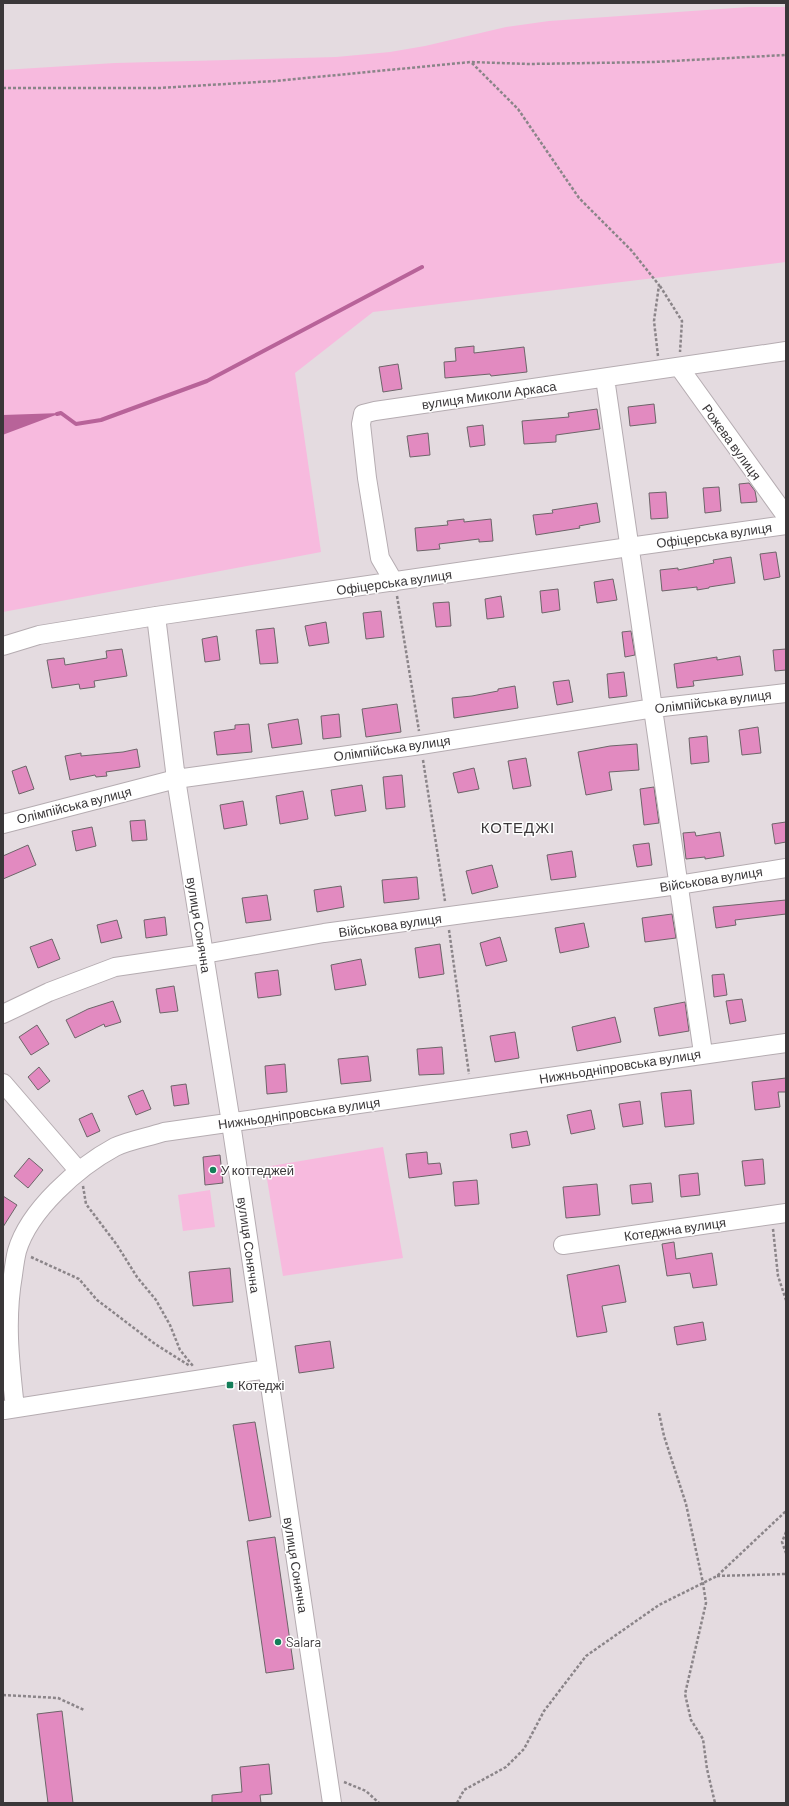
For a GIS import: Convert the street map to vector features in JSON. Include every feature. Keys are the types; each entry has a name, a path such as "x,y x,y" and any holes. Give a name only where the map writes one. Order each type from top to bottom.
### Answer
{"street":[{"name":"вулиця Миколи Аркаса","path":"394,582 380,558 364,455 361,424 363,414 375,410 786,351"},
{"name":"Рожева вулиця","path":"679,367 786,516"},
{"path":"605,378 703,1053"},
{"name":"Офіцерська вулиця","path":"3,646 39,635 156,616 394,582 629,546 786,525"},
{"name":"вулиця Сонячна","path":"156,616 176,779 231,1123 332,1803"},
{"name":"Олімпійська вулиця","path":"3,824 176,779 421,745 654,708 786,693"},
{"name":"Військова вулиця","path":"3,1014 49,992 115,967 204,954 324,933 447,917 786,868"},
{"name":"Нижньодніпровська вулиця","path":"9,1409 8,1303 10,1248 28,1228 51,1197 78,1170 116,1147 164,1132 703,1053 786,1043"},
{"path":"3,1084 78,1170"},
{"name":"Котеджна вулиця","path":"563,1245 779,1214"},
{"path":"9,1409 267,1369"}],"path":[{"path":"3,88 160,88 275,81 471,62 528,64 654,62 786,55"},
{"path":"471,62 518,109 579,198 631,250 659,285 682,321 679,367"},
{"path":"658,370 654,321 659,285"},
{"path":"394,582 421,745 471,1088"},
{"path":"10,1248 79,1279 97,1300 155,1344 197,1370 180,1350 170,1325 156,1300 138,1278 117,1244 86,1204 84,1189 78,1170"},
{"path":"779,1214 778,1276 786,1300"},
{"path":"659,1413 664,1436 686,1504 706,1603 685,1694 691,1720 703,1739 707,1769 715,1803"},
{"path":"457,1803 464,1790 506,1767 524,1749 544,1711 586,1656 659,1605 717,1576 786,1511"},
{"path":"786,1532 782,1542 786,1554"},
{"path":"717,1576 786,1574"},
{"path":"3,1695 58,1698 84,1710"},
{"path":"341,1781 366,1791 379,1803"}],"shaded area":[{"path":"749,7 786,7 786,262 373,312 295,373 321,552 3,612 3,70 115,63 336,57 390,52 425,46 506,27 549,21"},
{"path":"61,413 5,434 3,435 3,415"},
{"path":"383,1147 403,1258 283,1276 265,1167"},
{"path":"210,1190 215,1227 183,1231 178,1195"}],"building":[{"path":"474,346 474,353 524,347 527,372 491,376 490,374 445,378 444,362 456,361 455,348"},
{"path":"398,364 402,389 383,392 379,367"},
{"path":"654,404 656,423 630,426 628,407"},
{"path":"597,409 600,429 556,435 556,442 524,444 522,421 569,417 568,413"},
{"path":"483,425 485,445 470,447 467,427"},
{"path":"428,433 430,455 410,457 407,436"},
{"path":"749,483 755,491 757,502 741,503 739,484"},
{"path":"719,487 721,511 705,513 703,488"},
{"path":"666,492 668,518 651,519 649,493"},
{"path":"597,503 600,522 579,526 580,528 536,535 533,515 553,513 552,510"},
{"path":"464,519 464,522 491,519 493,541 479,542 479,539 439,544 440,549 417,551 415,528 448,525 447,521"},
{"path":"776,552 780,577 764,580 760,554"},
{"path":"731,557 735,583 697,590 697,587 662,591 660,570 678,568 678,570 714,563 713,560"},
{"path":"613,579 617,600 597,603 594,582"},
{"path":"558,589 560,610 542,613 540,591"},
{"path":"501,596 504,617 487,619 485,599"},
{"path":"449,602 451,626 436,627 433,603"},
{"path":"381,611 384,637 366,639 363,613"},
{"path":"326,622 329,643 309,646 305,626"},
{"path":"274,628 278,663 260,664 256,630"},
{"path":"631,631 635,655 625,657 622,632"},
{"path":"217,636 220,660 205,662 202,639"},
{"path":"122,649 127,676 94,681 95,687 80,689 79,684 52,688 47,660 64,658 65,665 107,658 106,651"},
{"path":"786,649 786,670 775,671 773,650"},
{"path":"740,656 743,675 693,681 694,686 677,688 674,664 717,657 717,660"},
{"path":"624,672 627,696 609,698 607,674"},
{"path":"569,680 573,702 557,705 553,682"},
{"path":"515,686 518,708 454,718 452,698 472,696"},
{"path":"397,704 401,732 366,737 362,709"},
{"path":"339,714 341,737 323,739 321,716"},
{"path":"298,719 302,744 272,748 268,724"},
{"path":"249,724 252,752 217,755 214,732 235,729 235,725"},
{"path":"758,727 761,753 742,755 739,730"},
{"path":"707,736 709,762 691,764 689,738"},
{"path":"637,744 639,770 609,772 612,790 586,795 578,752 610,746"},
{"path":"137,749 140,767 106,772 107,776 96,777 95,775 70,780 65,756 81,753 81,756 123,752"},
{"path":"526,758 531,786 513,789 508,761"},
{"path":"26,766 34,789 19,794 12,771"},
{"path":"474,768 479,789 458,793 453,773"},
{"path":"402,775 405,807 386,809 383,777"},
{"path":"362,785 366,811 335,816 331,790"},
{"path":"654,787 659,823 644,825 640,789"},
{"path":"303,791 308,819 280,824 276,796"},
{"path":"243,801 247,825 224,829 220,805"},
{"path":"145,820 147,840 132,841 130,821"},
{"path":"786,822 786,842 775,844 772,824"},
{"path":"92,827 96,846 76,851 72,831"},
{"path":"695,832 696,836 720,832 724,856 705,859 705,857 686,859 683,833"},
{"path":"649,843 652,865 637,867 633,845"},
{"path":"28,845 36,865 3,879 3,856"},
{"path":"572,851 576,877 551,880 547,855"},
{"path":"492,865 498,887 472,894 466,871"},
{"path":"417,877 419,899 384,903 382,880"},
{"path":"341,886 344,907 317,912 314,890"},
{"path":"267,895 271,920 246,923 242,898"},
{"path":"786,900 786,914 735,920 736,925 716,928 713,907"},
{"path":"672,914 676,938 645,942 642,918"},
{"path":"165,917 167,935 146,938 144,920"},
{"path":"117,920 122,938 101,943 97,925"},
{"path":"584,923 589,947 560,953 555,928"},
{"path":"500,937 507,961 486,966 480,943"},
{"path":"52,939 60,959 38,968 30,947"},
{"path":"440,944 444,974 419,978 415,948"},
{"path":"361,959 366,985 335,990 331,965"},
{"path":"278,970 281,995 258,998 255,973"},
{"path":"724,974 727,995 714,997 712,975"},
{"path":"174,986 178,1011 160,1013 156,989"},
{"path":"742,999 746,1021 730,1024 726,1001"},
{"path":"113,1001 121,1022 105,1027 104,1024 75,1038 66,1020 88,1009"},
{"path":"685,1002 689,1031 659,1036 654,1008"},
{"path":"615,1017 621,1042 577,1051 572,1027"},
{"path":"37,1025 49,1044 31,1055 19,1037"},
{"path":"515,1032 519,1058 495,1062 490,1036"},
{"path":"442,1047 444,1074 419,1075 417,1049"},
{"path":"368,1056 371,1081 341,1084 338,1059"},
{"path":"285,1064 287,1092 267,1094 265,1066"},
{"path":"39,1067 50,1081 38,1090 28,1077"},
{"path":"786,1078 786,1092 778,1092 780,1107 755,1110 752,1082"},
{"path":"186,1084 189,1104 174,1106 171,1086"},
{"path":"143,1090 151,1109 136,1115 128,1096"},
{"path":"691,1090 694,1124 665,1127 661,1093"},
{"path":"640,1101 643,1124 623,1127 619,1104"},
{"path":"591,1110 595,1129 571,1134 567,1115"},
{"path":"92,1113 100,1131 87,1137 79,1119"},
{"path":"527,1131 530,1145 512,1148 510,1134"},
{"path":"427,1152 428,1164 440,1163 442,1174 409,1178 406,1154"},
{"name":"У коттеджей","path":"220,1155 223,1183 205,1185 203,1157"},
{"path":"29,1158 43,1170 28,1188 14,1176"},
{"path":"763,1159 765,1184 745,1186 742,1161"},
{"path":"698,1173 700,1195 681,1197 679,1175"},
{"path":"477,1180 479,1204 455,1206 453,1182"},
{"path":"651,1183 653,1202 632,1204 630,1185"},
{"path":"597,1184 600,1215 566,1218 563,1187"},
{"path":"3,1196 17,1205 3,1227"},
{"path":"674,1242 676,1259 712,1253 717,1285 693,1288 690,1273 667,1276 662,1244"},
{"path":"619,1265 626,1302 602,1306 607,1332 577,1337 567,1275"},
{"path":"230,1268 233,1302 193,1306 189,1272"},
{"path":"703,1322 706,1340 677,1345 674,1327"},
{"path":"330,1341 334,1368 299,1373 295,1346"},
{"path":"255,1422 271,1517 249,1521 233,1425"},
{"path":"275,1537 294,1669 266,1673 247,1541"},
{"path":"62,1711 73,1803 48,1803 37,1714"},
{"path":"269,1764 272,1794 260,1795 261,1803 212,1803 212,1795 242,1792 240,1767"}],"waterway":[{"path":"57,414 61,413 76,424 101,420 207,381 422,267"}],"place":[{"name":"У коттеджей","path":"213,1170"},
{"name":"Котеджі","path":"230,1385"},
{"name":"Salara","path":"278,1642"}],"district":[{"name":"КОТЕДЖІ","path":"518,827"}]}
